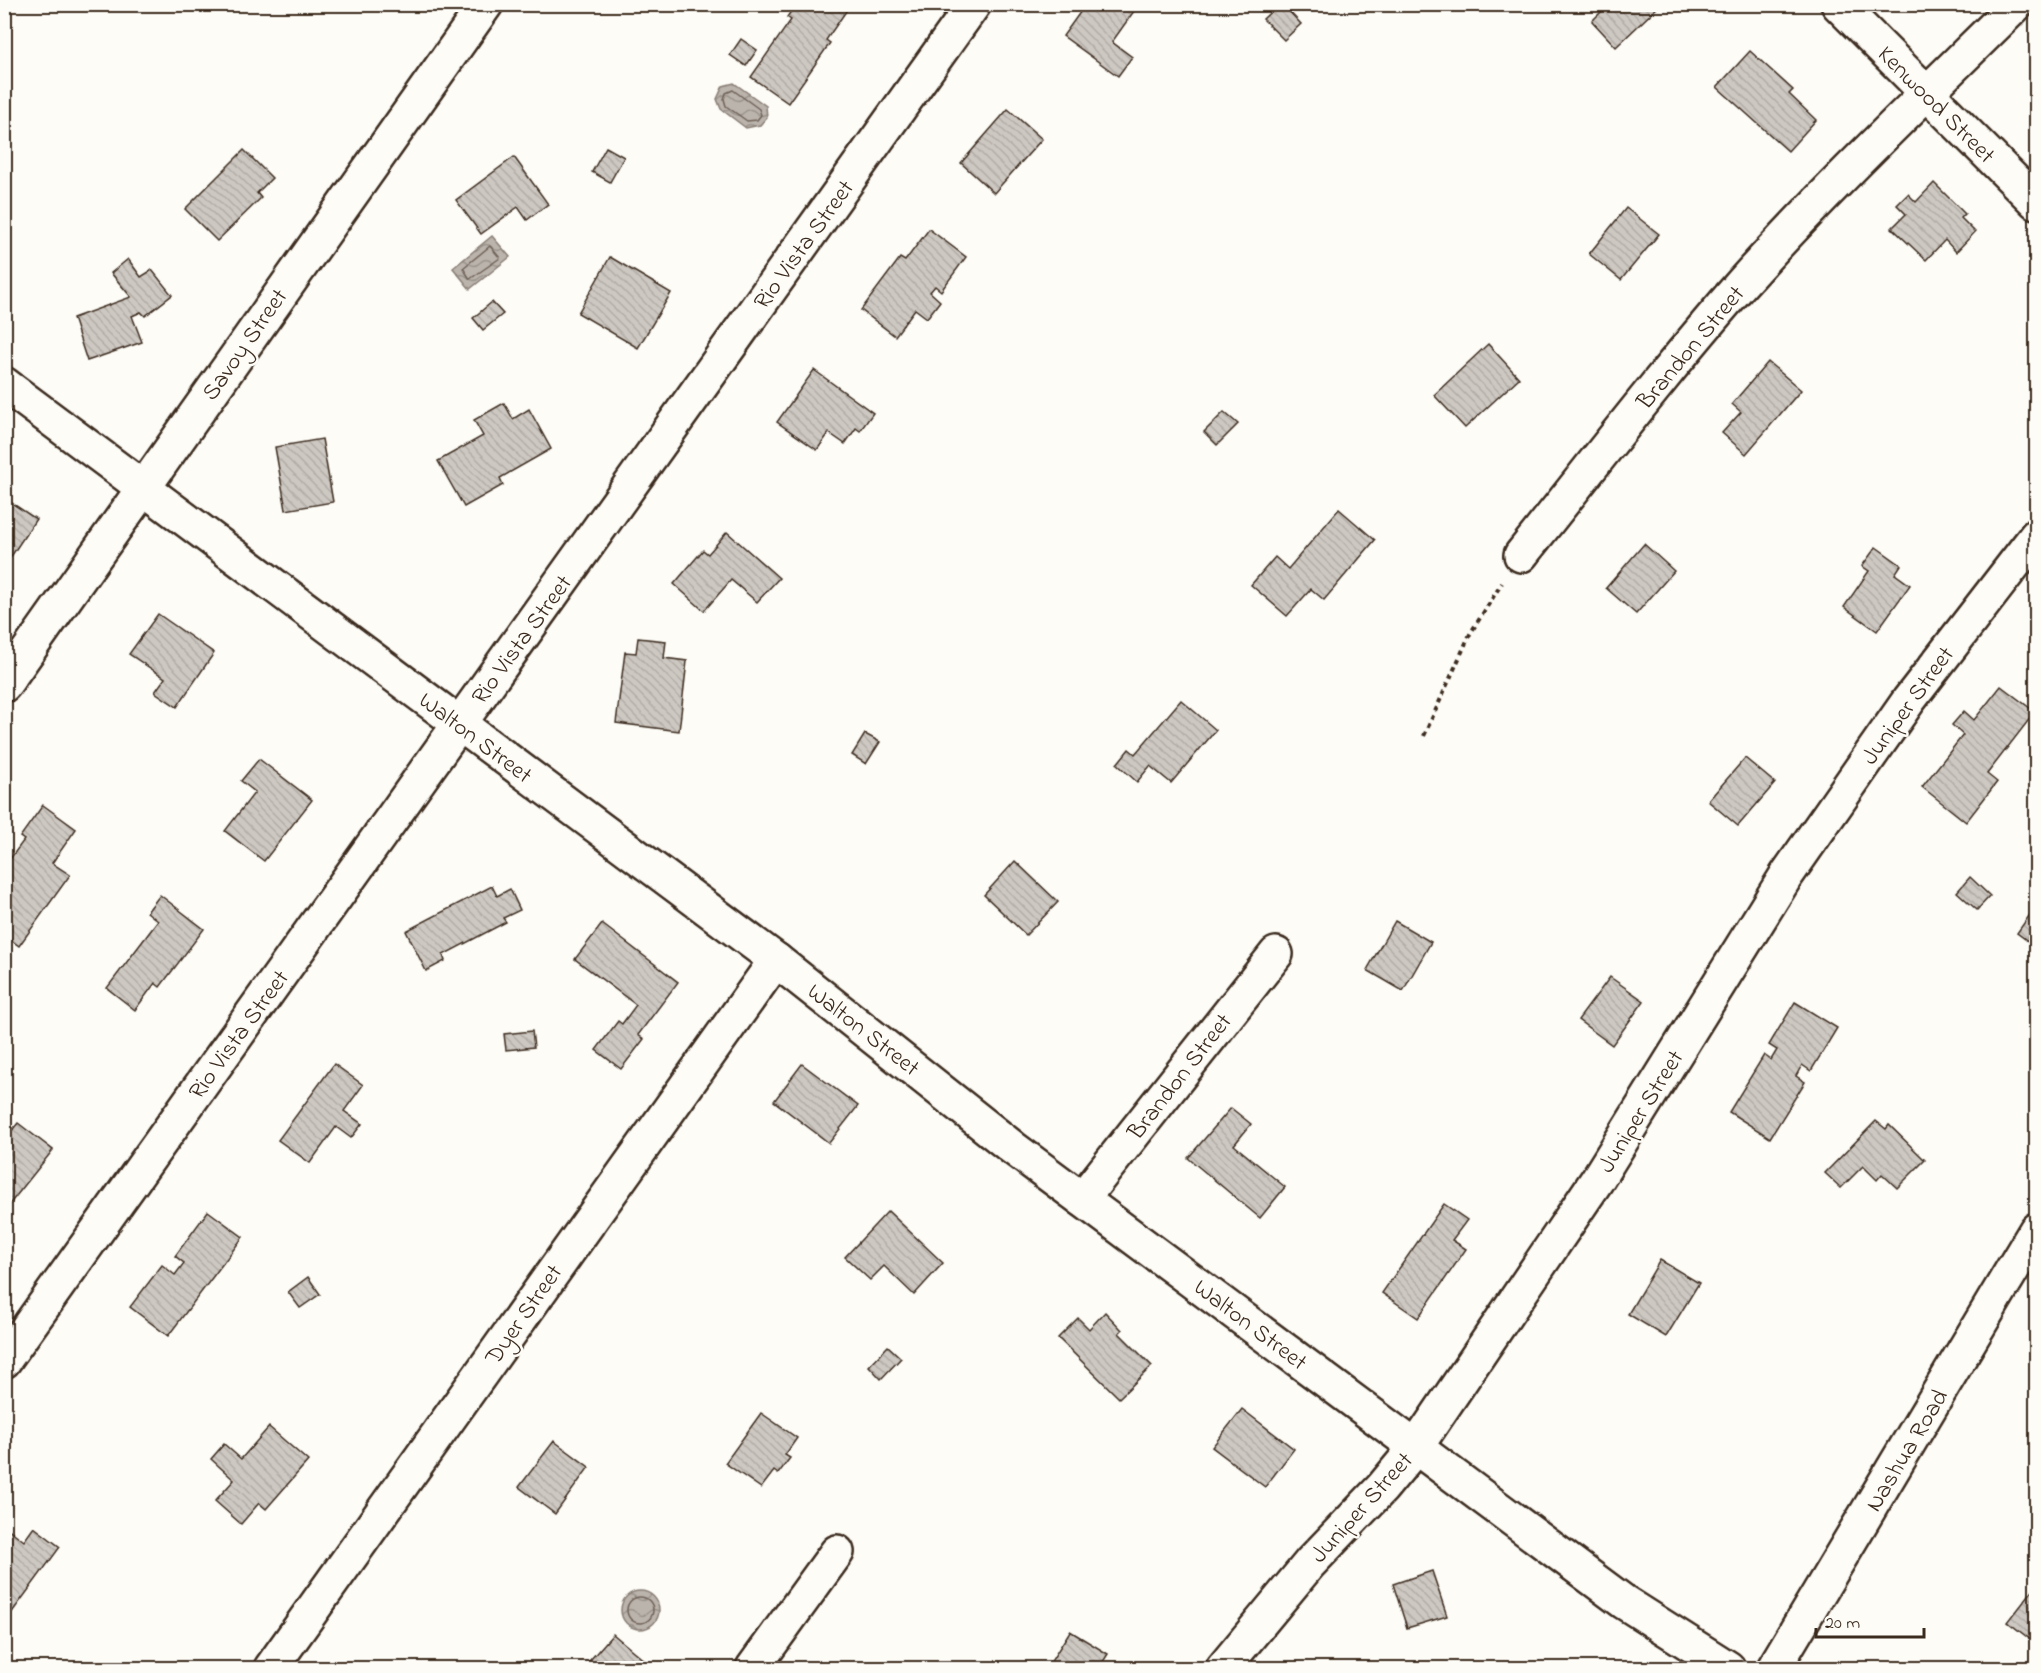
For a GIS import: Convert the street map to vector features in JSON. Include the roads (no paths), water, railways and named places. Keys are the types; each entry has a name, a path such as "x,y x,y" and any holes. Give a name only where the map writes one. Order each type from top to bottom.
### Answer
{"street":[{"name":"Savoy Street","path":"4,685 486,4"},
{"name":"Rio Vista Street","path":"4,1361 974,4"},
{"name":"Kenwood Street","path":"1838,4 2037,202"},
{"name":"Brandon Street","path":"1521,555 1695,338 1742,284 1794,227 2017,4"},
{"name":"Walton Street","path":"4,384 776,960 1013,1148 1624,1602 1728,1668"},
{"name":"Juniper Street","path":"1223,1668 1310,1563 1369,1503 1416,1447 1597,1180 1786,876 1909,700 2037,536"},
{"name":"Brandon Street","path":"1082,1199 1276,954"},
{"name":"Dyer Street","path":"271,1668 776,960"},
{"name":"Nashua Road","path":"1774,1668 2037,1230"},
{"path":"753,1668 837,1552"}],"water":[{"path":"734,83 766,106 767,117 760,125 746,128 721,109 717,99 723,86"},
{"path":"492,236 510,257 470,289 453,268"},
{"path":"640,1591 654,1596 659,1610 654,1624 640,1629 626,1624 621,1610 626,1596"}]}
